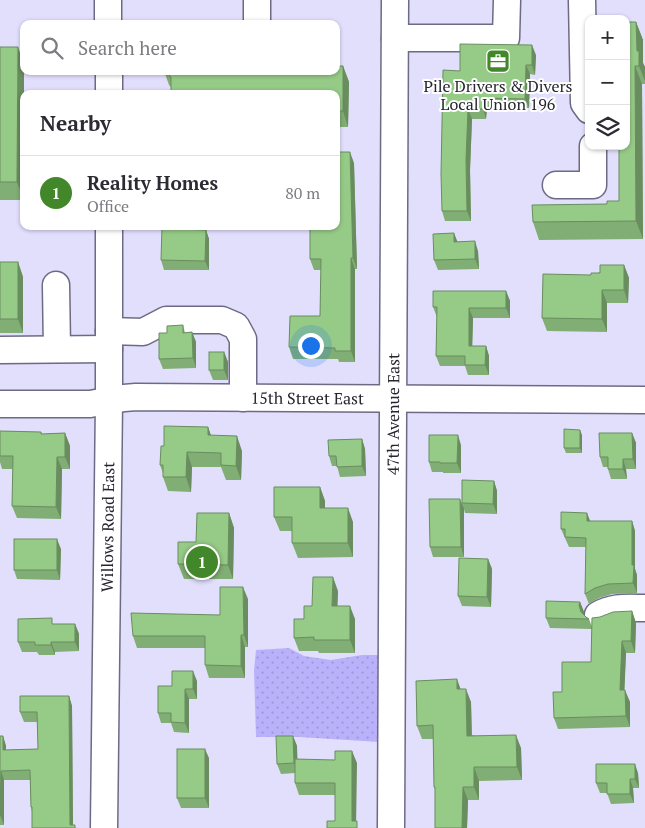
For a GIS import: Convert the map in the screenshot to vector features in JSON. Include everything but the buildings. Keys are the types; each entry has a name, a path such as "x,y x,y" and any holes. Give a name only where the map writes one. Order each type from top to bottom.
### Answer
{"street":[{"path":"108,0 108,20"},
{"path":"257,0 257,20"},
{"name":"47th Avenue East","path":"391,828 395,0"},
{"path":"395,38 506,38 507,0"},
{"path":"582,0 585,105"},
{"path":"108,75 109,90"},
{"path":"556,185 593,185 593,150"},
{"name":"Willows Road East","path":"104,828 109,230"},
{"path":"56,285 57,349"},
{"path":"0,350 57,349 109,340 143,332 166,320 222,320 236,326 243,339 243,398"},
{"name":"15th Street East","path":"0,404 83,404 136,397 645,400"},
{"path":"598,615 613,608 645,608"}],"shaded area":[{"path":"289,648 304,656 331,660 362,655 384,655 379,742 299,737 256,737 254,670 256,650"}],"place":[{"name":"Pile Drivers & Divers Local Union 196","path":"498,61"},
{"name":"Reality Homes","path":"202,562"}]}
